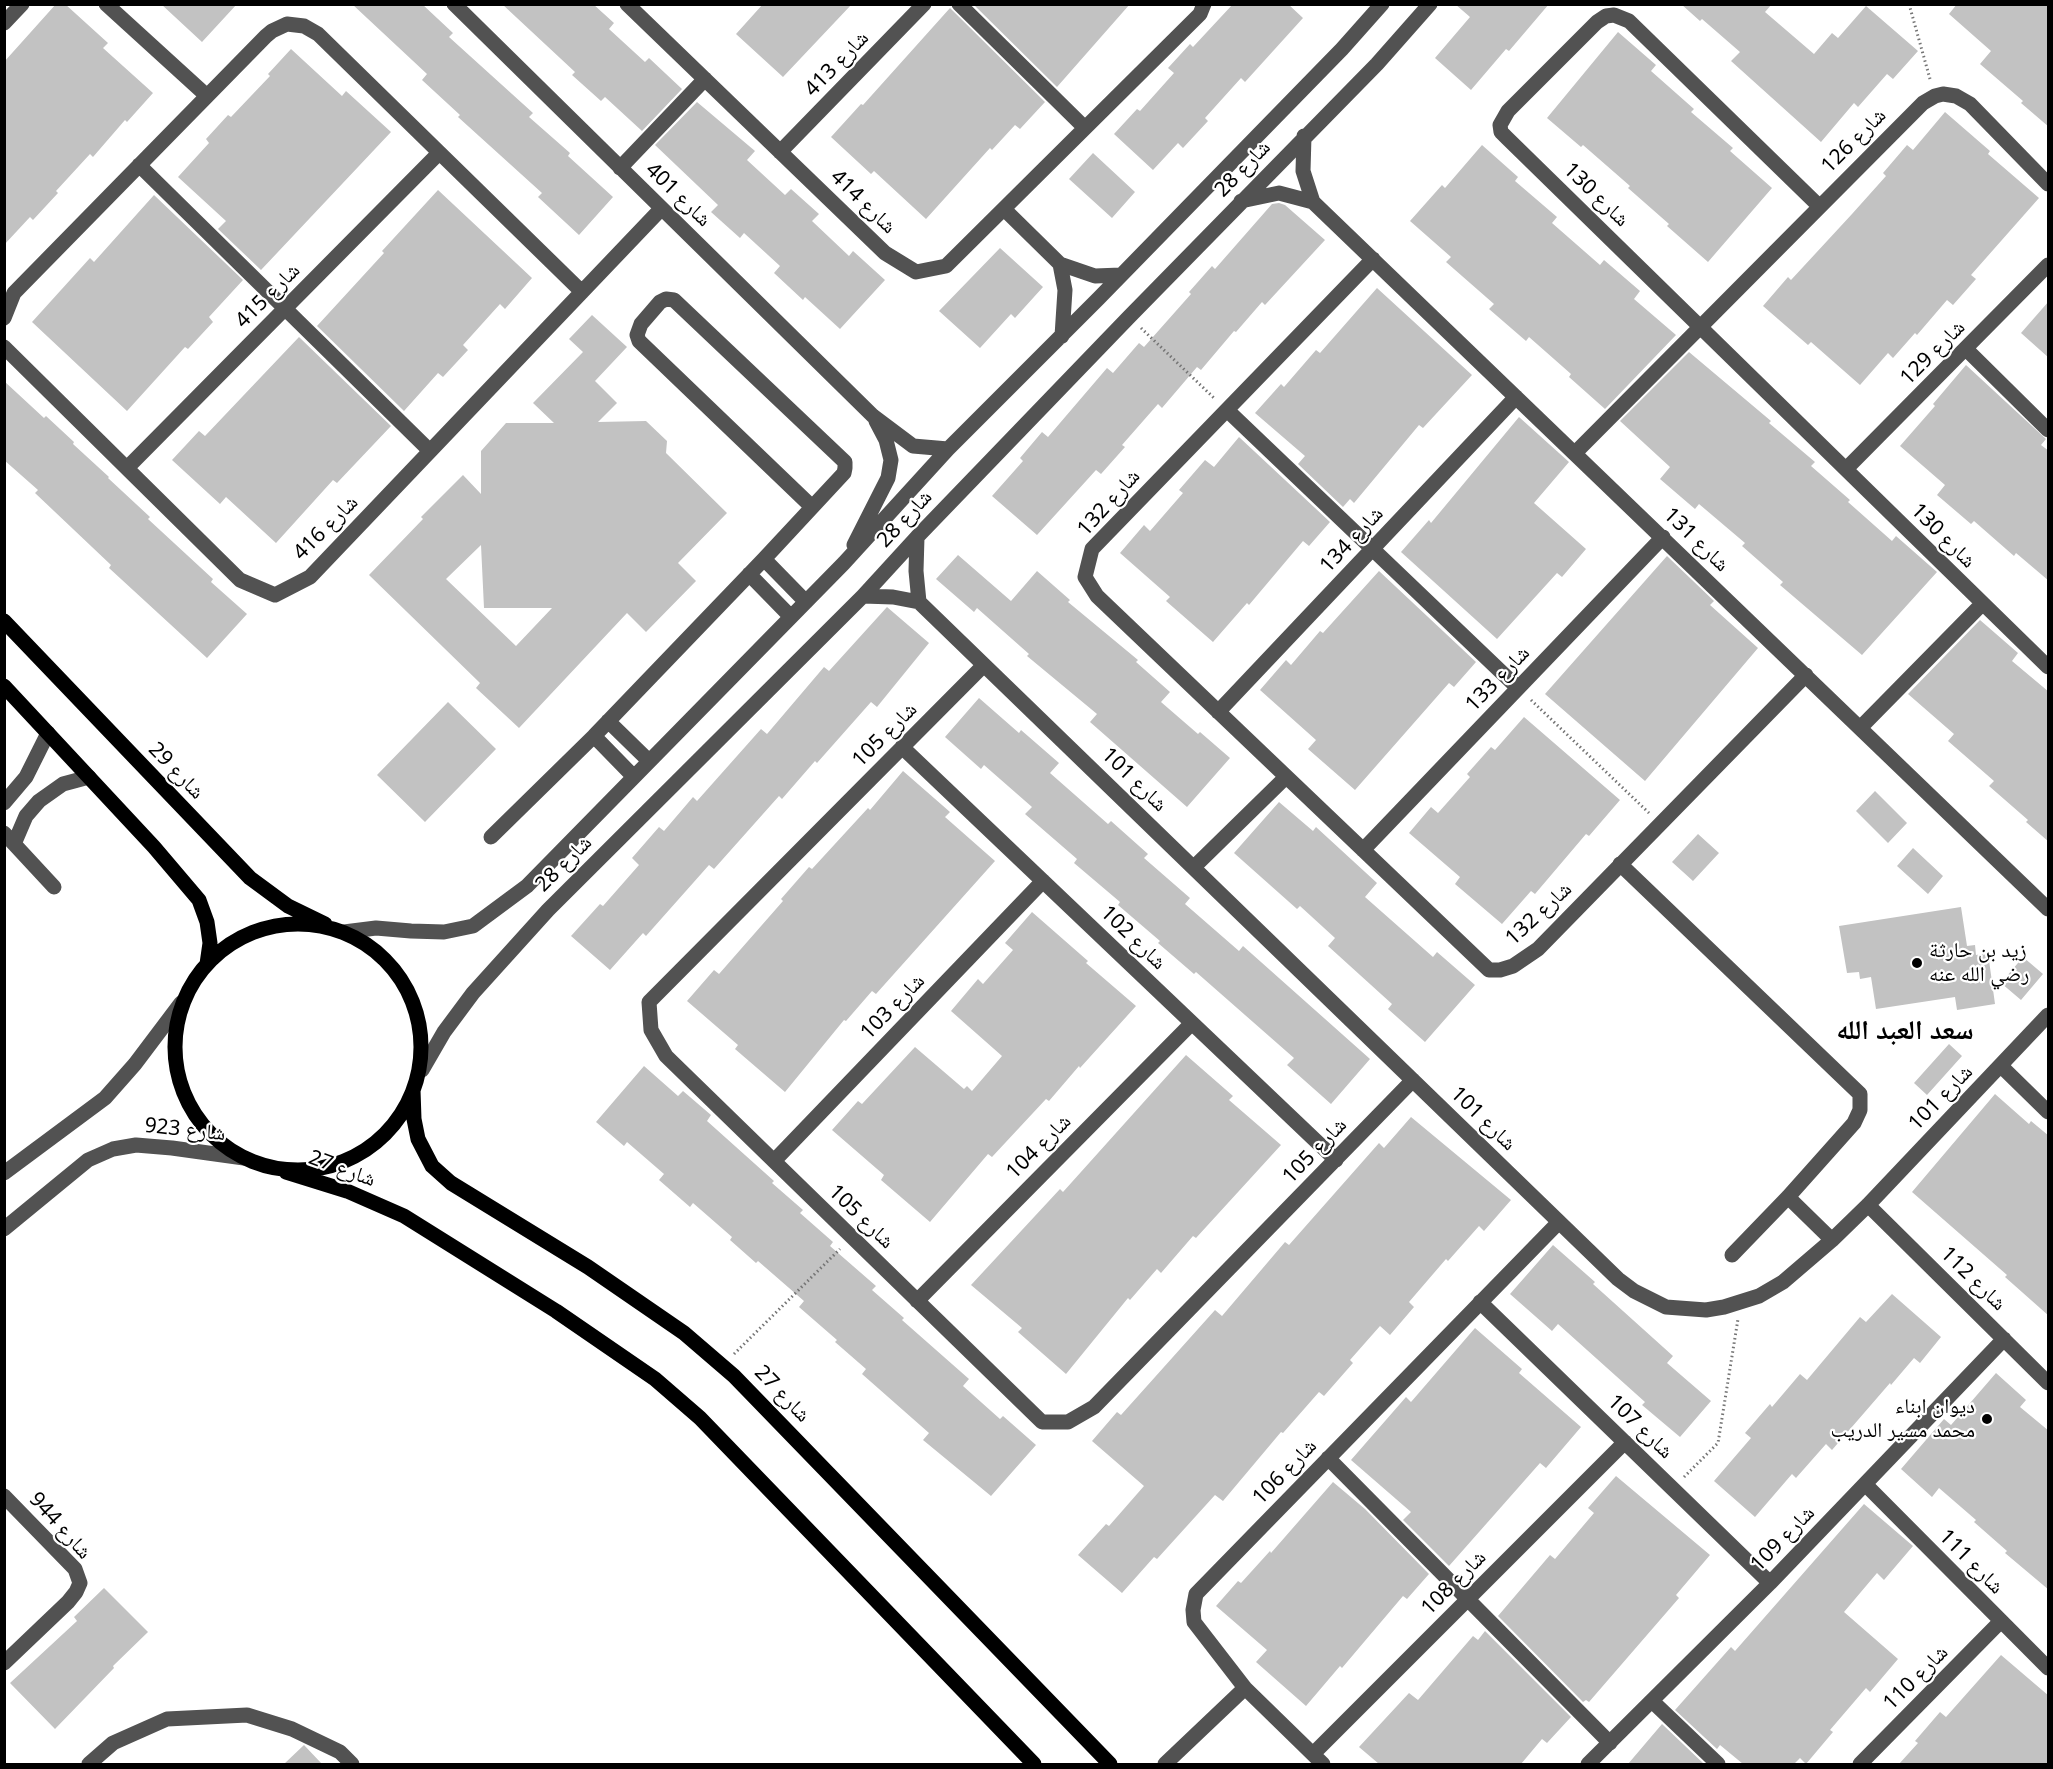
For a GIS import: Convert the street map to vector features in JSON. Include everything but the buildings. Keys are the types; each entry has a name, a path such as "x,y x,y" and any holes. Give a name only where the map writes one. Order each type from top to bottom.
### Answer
{"main road":[{"name":"شارع 29","path":"4,621 250,878 288,906 374,947 404,980 420,1025 422,1070"},
{"path":"4,686 154,847 199,900 207,922 210,943 207,964"},
{"path":"181,1002 207,964 242,934 286,924 339,930"},
{"name":"شارع 27","path":"181,1002 174,1047 181,1093 206,1130 244,1158 347,1191 404,1216 556,1311 655,1379 700,1418 1034,1764"},
{"path":"286,1172 332,1167 373,1147 403,1112 422,1070"},
{"name":"شارع 27","path":"413,1090 414,1119 418,1139 432,1166 451,1183 627,1293 684,1333 722,1366 807,1450 1110,1764"}],"street":[{"path":"5,23 22,4"},
{"path":"106,4 207,96"},
{"name":"شارع 401","path":"454,4 873,416 913,446 948,448"},
{"name":"شارع 413","path":"780,152 924,4"},
{"path":"959,4 1085,128"},
{"name":"شارع 414","path":"631,6 885,253 916,272 946,266 1200,14 1204,4"},
{"name":"شارع 28","path":"339,930 376,928 444,932 473,926 527,886 844,563 948,448 1062,336 1342,50 1382,4"},
{"name":"شارع 28","path":"422,1070 444,1032 473,993 548,910 862,596 916,537 1241,201 1377,64 1430,4"},
{"name":"شارع 130","path":"1819,206 1629,21 1614,15 1606,16 1597,22 1516,103 1502,119 1500,125 1501,132 2049,667"},
{"path":"4,318 14,293 272,31 287,24 304,26 318,34 582,292"},
{"path":"620,168 705,79"},
{"path":"1935,96 1943,94 1956,96 1970,104 2049,184"},
{"name":"شارع 126","path":"1575,453 1819,206 1923,103 1935,96"},
{"name":"شارع 131","path":"1304,136 1303,171 1313,202 2049,909"},
{"name":"شارع 415","path":"127,468 439,153"},
{"path":"139,165 430,451"},
{"name":"شارع 131","path":"1241,201 1279,193 1313,202"},
{"name":"شارع 416","path":"4,347 240,579 275,596 310,577 662,209"},
{"path":"1004,209 1060,264 1095,276 1121,275"},
{"name":"شارع 132","path":"1372,259 1092,549 1085,577 1097,596 1218,712 1489,970 1500,970 1514,966 1538,949 1806,675"},
{"path":"1060,264 1065,290 1062,336"},
{"name":"شارع 129","path":"1846,469 2049,265"},
{"path":"490,837 594,736 764,560 811,506 844,473 845,462 674,300 666,299 660,302 641,324 637,334 639,340 811,506"},
{"path":"1966,349 2049,430"},
{"name":"شارع 134","path":"1218,712 1516,397"},
{"path":"1227,410 1518,688"},
{"name":"شارع 401","path":"844,563 888,478 891,460 886,440 873,416"},
{"path":"862,596 893,597 919,602 916,537"},
{"name":"شارع 133","path":"1363,850 1663,537"},
{"path":"764,560 806,602"},
{"path":"749,574 791,617"},
{"name":"شارع 101","path":"919,602 1618,1279 1666,1307 1706,1310 1740,1303 1773,1289 1832,1240 1868,1205 2049,1015"},
{"path":"1861,727 1982,604"},
{"name":"شارع 105","path":"984,664 649,1002 651,1030 666,1056 917,1301 1042,1422 1068,1422 1094,1407 1413,1080"},
{"path":"608,721 650,761"},
{"path":"4,803 26,777 48,733"},
{"path":"594,736 634,777"},
{"name":"شارع 102","path":"902,747 1336,1160"},
{"path":"54,887 9,839 39,801 63,784 89,777"},
{"path":"1194,867 1286,777"},
{"path":"1620,864 1860,1094 1860,1110 1854,1123 1732,1255"},
{"name":"شارع 103","path":"774,1161 1043,881"},
{"path":"4,1173 105,1098 135,1064 181,1002"},
{"name":"شارع 104","path":"917,1301 1192,1023"},
{"path":"2001,1066 2049,1112"},
{"name":"شارع 923","path":"4,1229 88,1160 113,1149 145,1145 244,1158"},
{"path":"1788,1197 1832,1240"},
{"name":"شارع 112","path":"1868,1205 2049,1383"},
{"name":"شارع 106","path":"1318,1760 1245,1688 1194,1622 1193,1610 1196,1594 1559,1222"},
{"name":"شارع 107","path":"1480,1302 1770,1582"},
{"name":"شارع 109","path":"1588,1764 1770,1582 2004,1339"},
{"name":"شارع 108","path":"1318,1760 1468,1599 1625,1442"},
{"path":"1328,1458 1610,1743"},
{"name":"شارع 111","path":"1865,1484 2049,1668"},
{"name":"شارع 944","path":"4,1497 75,1569 80,1584 68,1602 4,1663"},
{"name":"شارع 110","path":"1860,1764 2001,1621"},
{"path":"1165,1764 1245,1688"},
{"path":"1652,1701 1718,1764"},
{"path":"89,1764 113,1743 167,1719 247,1715 292,1729 340,1752 352,1764"}],"path":[{"path":"1909,4 1935,96"},
{"path":"1129,317 1227,410"},
{"path":"1518,688 1660,823"},
{"path":"722,1366 852,1237"},
{"path":"1673,1489 1718,1443 1740,1303"}],"place":[{"name":"زيد بن حارثة رضي الله عنه","path":"1917,963"},
{"name":"ديوان ابناء محمد مسير الدريب","path":"1987,1419"}],"district":[{"name":"سعد العبد الله","path":"1905,1031"}]}
